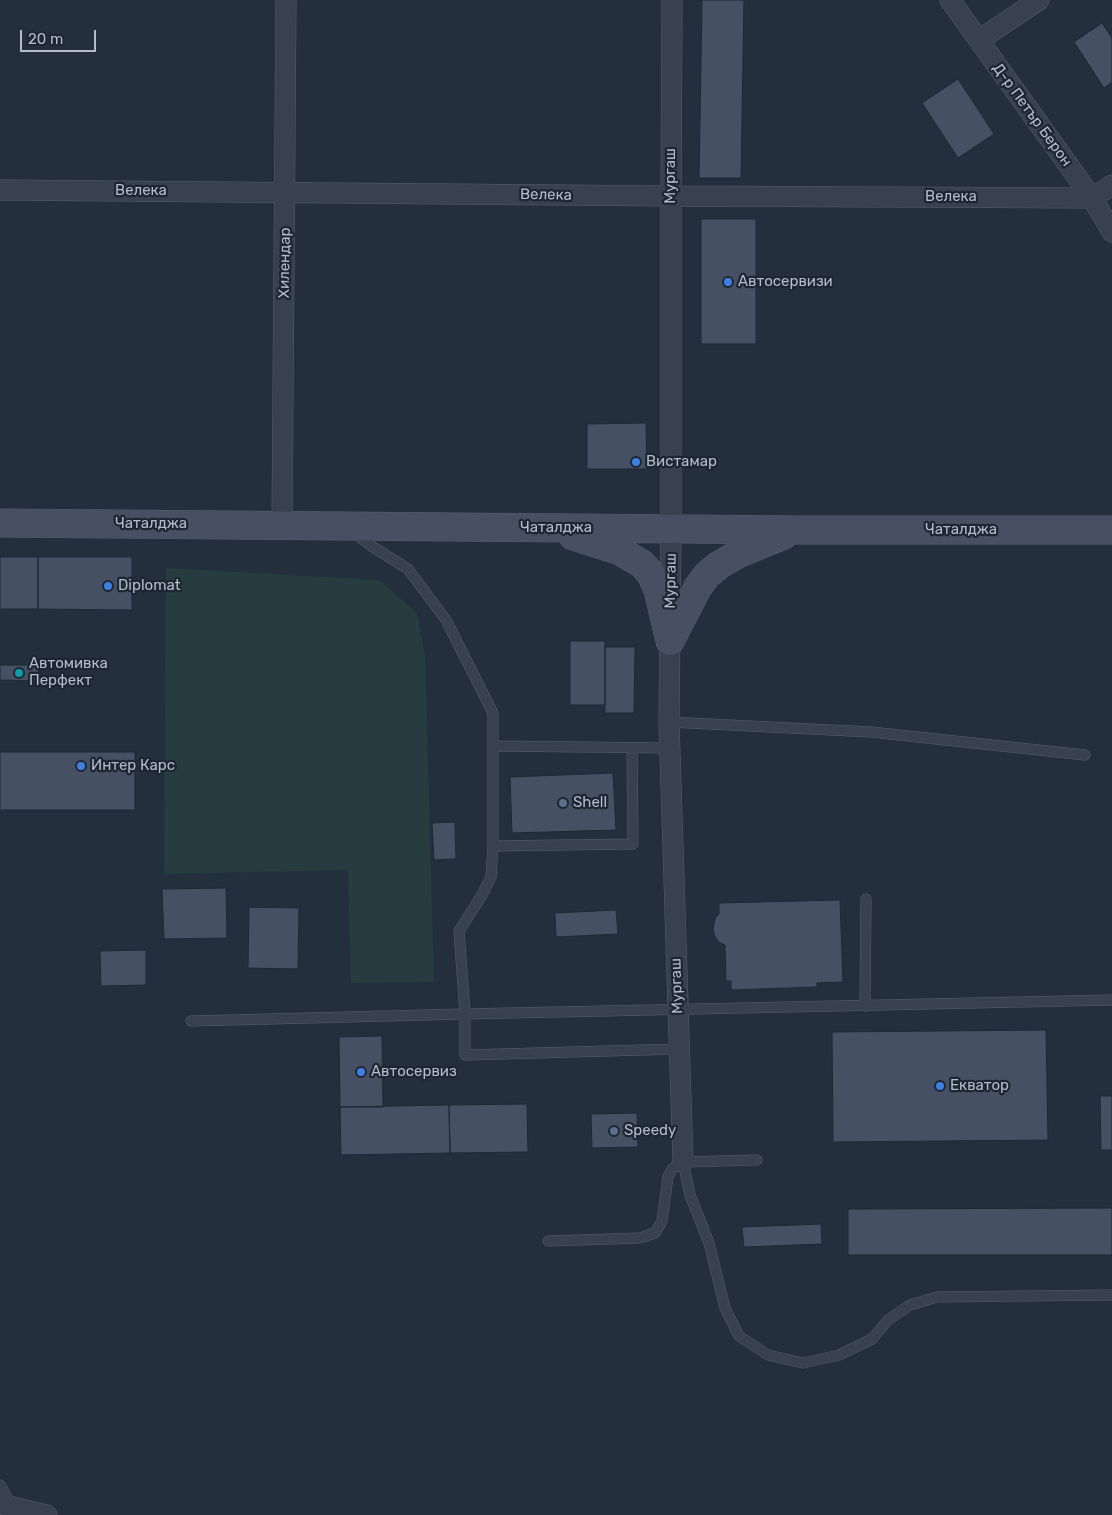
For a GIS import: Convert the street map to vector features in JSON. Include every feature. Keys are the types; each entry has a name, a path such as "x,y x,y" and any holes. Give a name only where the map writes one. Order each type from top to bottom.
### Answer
{"main road":[{"name":"Чаталджа","path":"0,523 798,530 1112,530"},
{"path":"546,528 620,551 642,564 651,574 658,590 670,641"},
{"path":"670,641 698,587 707,575 740,553 798,530"}],"street":[{"name":"Хилендар","path":"282,525 286,0"},
{"name":"Мургаш","path":"672,0 670,196 672,528 669,722 682,1162"},
{"name":"Д-р Петър Берон","path":"950,0 1092,198 1112,232"},
{"path":"978,40 1039,0"},
{"path":"1092,198 1112,185"},
{"name":"Велека","path":"0,190 1092,198"},
{"path":"6,1505 47,1515"}],"lane":[{"path":"345,526 373,547 408,569 446,620 493,713 493,846 491,877 460,932 465,1055 679,1049"},
{"path":"669,722 871,732 1085,755"},
{"path":"493,746 670,748"},
{"path":"493,846 632,844 632,748"},
{"path":"865,1006 866,899"},
{"path":"192,1022 1112,1000"},
{"path":"548,1241 640,1238 655,1233 662,1221 668,1178 673,1168 682,1162 757,1160"},
{"path":"682,1162 690,1195 709,1243 725,1308 739,1336 768,1355 803,1363 839,1355 872,1339 888,1320 910,1305 937,1297 1112,1295"},
{"path":"0,1485 6,1505"}],"green space":[{"path":"166,568 379,580 417,613 425,656 434,982 351,983 348,870 164,874"}],"building":[{"path":"702,0 744,0 741,178 699,178"},
{"path":"1102,23 1112,38 1112,82 1104,88 1074,42"},
{"path":"958,79 994,134 958,158 922,103"},
{"name":"Автосервизи","path":"701,219 756,219 756,344 701,344"},
{"path":"646,423 647,469 587,469 587,424"},
{"path":"0,557 38,557 38,609 0,609"},
{"path":"38,557 132,557 132,610 38,609"},
{"path":"570,641 605,641 605,705 570,705"},
{"path":"605,647 635,647 634,713 605,713"},
{"name":"Автомивка Перфект","path":"0,665 39,665 38,681 0,680"},
{"path":"0,752 135,752 135,810 0,810"},
{"name":"Shell","path":"613,773 616,830 512,833 510,777"},
{"path":"455,822 456,859 434,860 432,823"},
{"path":"226,888 227,938 164,939 162,889"},
{"path":"840,900 843,982 817,983 817,987 731,990 731,981 726,981 725,945 717,940 713,929 715,918 719,914 719,903"},
{"path":"249,907 299,908 298,969 248,968"},
{"path":"616,910 618,934 556,937 555,913"},
{"path":"146,950 146,985 101,986 100,951"},
{"name":"Екватор","path":"1046,1030 1048,1140 833,1142 832,1032"},
{"name":"Автосервиз","path":"382,1036 383,1107 340,1107 339,1037"},
{"path":"1100,1096 1112,1096 1112,1150 1101,1150"},
{"path":"527,1104 528,1152 450,1153 449,1105"},
{"path":"449,1105 450,1153 341,1155 340,1107"},
{"name":"Speedy","path":"637,1113 638,1147 592,1148 591,1114"},
{"path":"1112,1208 1112,1255 848,1255 848,1209"},
{"path":"821,1224 822,1244 744,1247 742,1227"}],"place":[{"name":"Автосервизи","path":"728,282"},
{"name":"Вистамар","path":"636,462"},
{"name":"Diplomat","path":"108,586"},
{"name":"Автомивка Перфект","path":"19,673"},
{"name":"Интер Карс","path":"81,766"},
{"name":"Shell","path":"563,803"},
{"name":"Автосервиз","path":"361,1072"},
{"name":"Екватор","path":"940,1086"},
{"name":"Speedy","path":"614,1131"}]}
